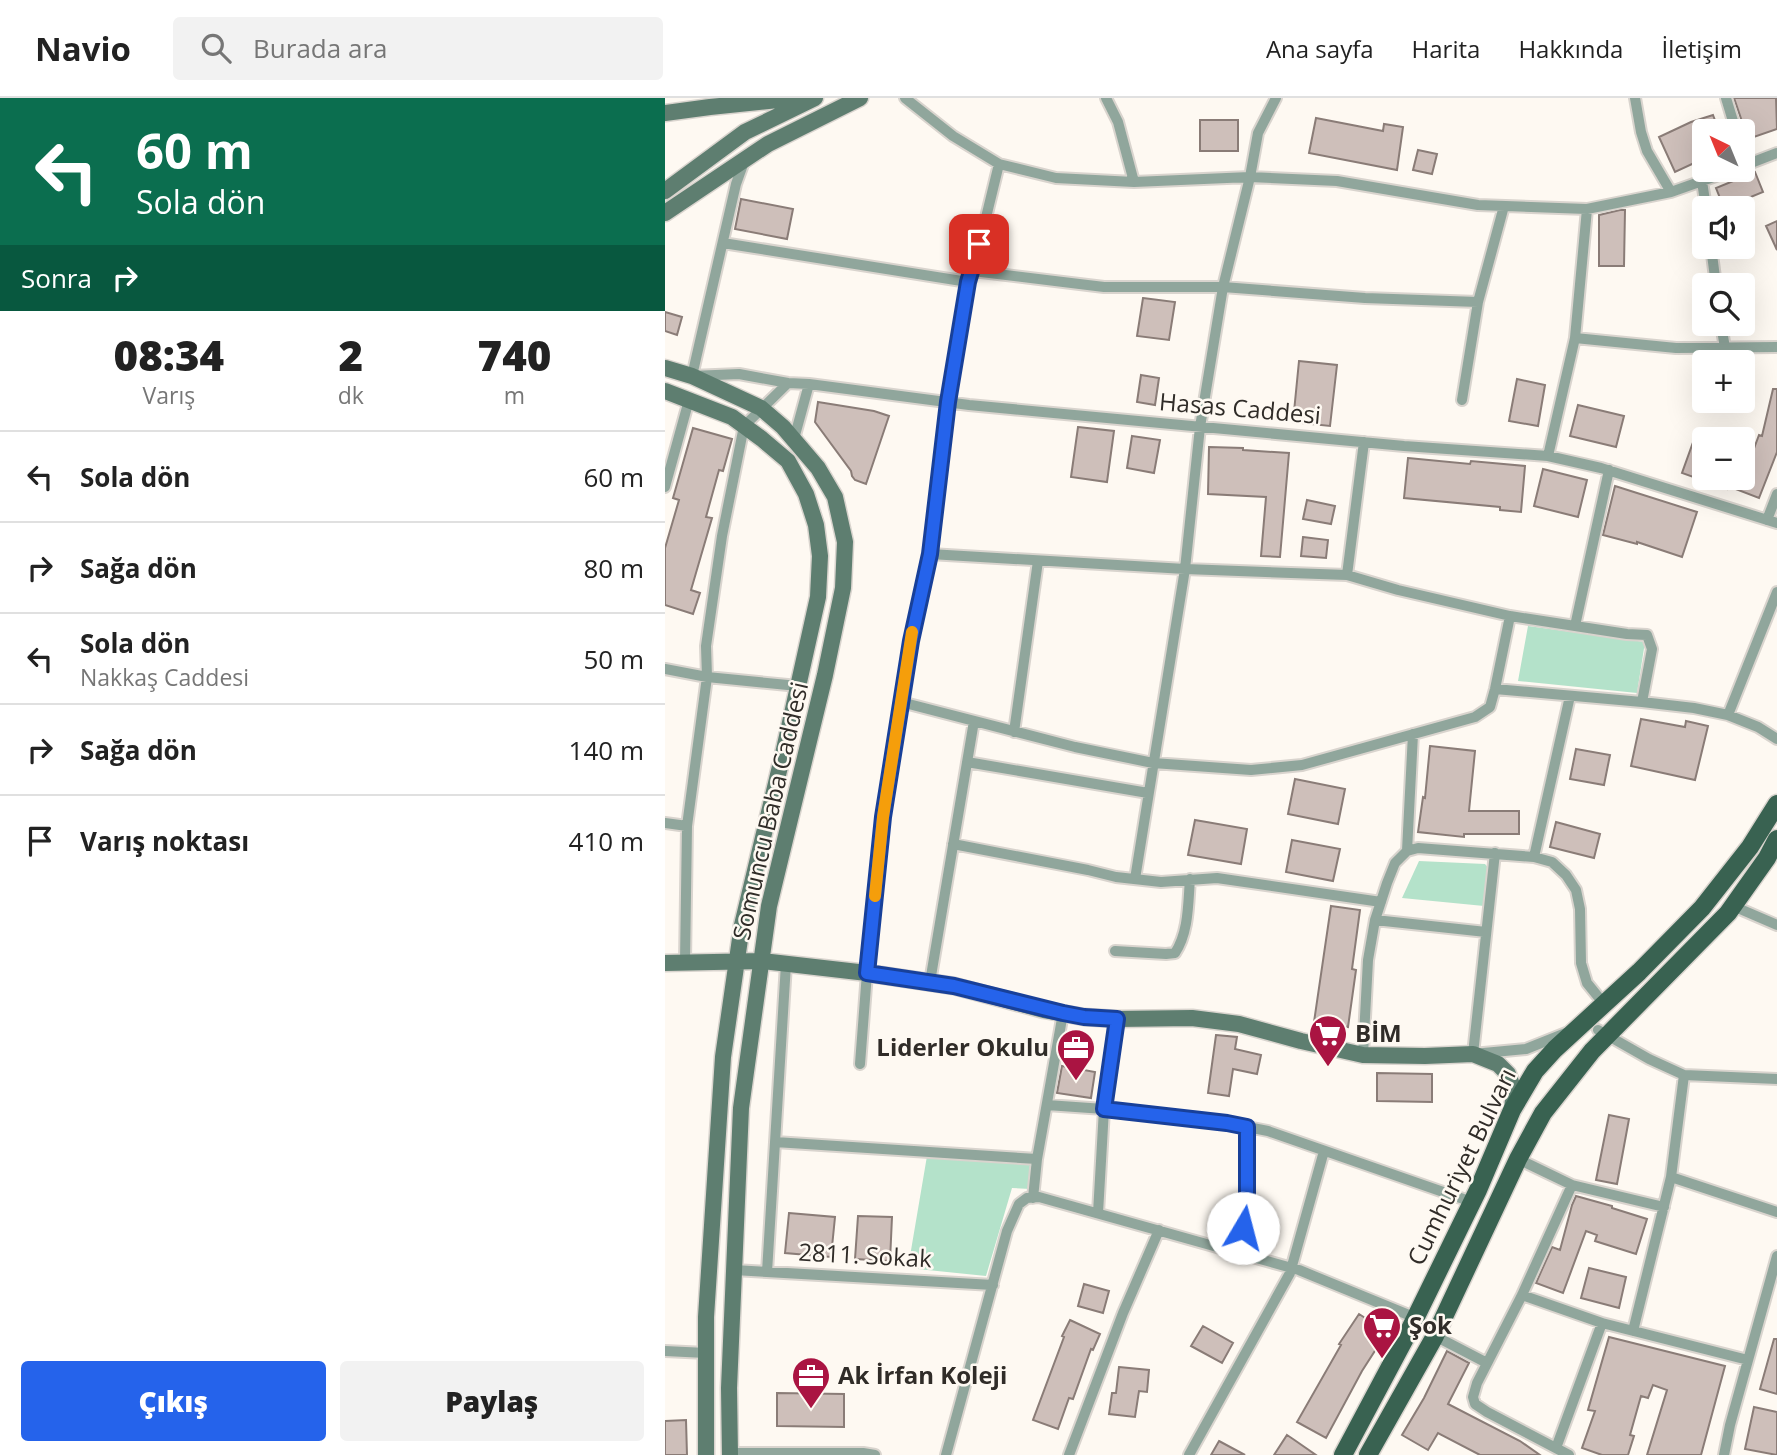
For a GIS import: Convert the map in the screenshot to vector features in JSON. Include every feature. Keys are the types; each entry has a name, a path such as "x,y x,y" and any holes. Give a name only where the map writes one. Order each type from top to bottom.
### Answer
{"main road":[{"path":"665,113 797,98"},
{"path":"665,191 745,132 815,98"},
{"path":"665,213 768,144 860,98"},
{"name":"Somuncu Baba Caddesi","path":"665,368 692,376 761,408 783,427 818,468 835,497 845,542 843,588 825,675 769,905 741,1108 729,1388 730,1454"},
{"name":"Somuncu Baba Caddesi","path":"665,391 732,417 787,461 807,494 816,525 820,556 818,597 742,925 723,1057 706,1317 706,1455"},
{"name":"Cumhuriyet Bulvarı","path":"1367,1455 1435,1336 1518,1159 1543,1113 1592,1051 1591,1029 1604,1004 1702,908 1750,847 1777,804"},
{"name":"Cumhuriyet Bulvarı","path":"1343,1455 1416,1318 1472,1202 1512,1110 1535,1071 1555,1049 1591,1029 1733,906 1777,839"},
{"path":"665,963 762,961 867,973 954,986 1084,1017 1192,1018 1239,1024 1363,1055 1473,1054 1499,1064 1508,1074 1514,1090 1512,1110"},
{"path":"1530,1080 1528,1099 1539,1105 1552,1101"}],"street":[{"path":"905,98 953,136 999,164 1056,178 1134,182 1250,177 1337,181 1478,205 1587,208 1671,192 1699,182"},
{"path":"1107,98 1118,122 1134,182"},
{"path":"1135,880 1185,569 1201,427 1223,287 1258,133 1276,98"},
{"path":"1635,98 1647,151 1671,192"},
{"path":"1726,98 1732,119"},
{"path":"1755,159 1777,153"},
{"path":"692,376 736,184 745,159"},
{"path":"860,1065 883,817 911,641 930,554 948,402 971,277 999,164"},
{"path":"1462,400 1478,302 1504,206"},
{"path":"1548,456 1575,338 1587,208"},
{"path":"723,243 971,277 1104,287 1223,287 1365,298 1478,302"},
{"path":"1723,336 1725,348"},
{"path":"1575,338 1677,348 1777,347"},
{"name":"Hasas Caddesi","path":"692,376 739,374 788,383 948,402 1364,442 1548,456 1609,470 1772,521"},
{"path":"685,962 687,826 707,677 706,646 722,536 744,426 788,383"},
{"path":"794,439 809,384"},
{"path":"665,487 689,400"},
{"path":"1347,575 1364,442"},
{"path":"1575,626 1609,470"},
{"path":"1772,521 1777,494"},
{"path":"930,554 1185,569 1347,575 1398,590 1510,616 1647,635 1652,649 1641,702"},
{"path":"1014,732 1038,561"},
{"path":"1728,715 1777,592"},
{"path":"901,702 1075,747 1153,762 1251,770 1303,765 1475,717 1490,707 1510,616"},
{"path":"665,669 707,677 798,686"},
{"path":"1495,689 1694,708 1728,715 1758,727 1777,739"},
{"path":"1534,857 1570,696"},
{"path":"930,982 974,721"},
{"path":"1407,851 1413,734"},
{"path":"967,762 1148,793"},
{"path":"665,823 687,826"},
{"path":"953,844 1135,880 1161,883 1217,878 1381,902"},
{"path":"1363,1055 1368,960 1375,920 1395,863 1407,851 1417,848 1534,857 1552,862 1566,875 1576,890 1580,909 1581,963 1587,983 1604,1004"},
{"path":"1495,853 1473,1054 1526,1049 1591,1029 1684,1075 1777,1079"},
{"path":"1115,950 1175,953 1186,924 1190,879"},
{"path":"1733,906 1777,925"},
{"path":"1375,920 1486,932"},
{"path":"767,1272 786,964"},
{"path":"1033,1198 1037,1159 1063,1013"},
{"path":"1098,1213 1104,1109 1117,1019"},
{"path":"1633,1331 1671,1177 1684,1075"},
{"path":"1047,1105 1227,1123 1268,1131 1472,1202"},
{"path":"1246,1255 1243,1228 1247,1199 1247,1127"},
{"path":"775,1142 1037,1159"},
{"path":"1189,1455 1292,1268 1324,1151"},
{"path":"1518,1159 1572,1185 1664,1207"},
{"path":"1671,1177 1777,1212"},
{"path":"1569,1455 1475,1404 1473,1397 1477,1382 1522,1294 1572,1185"},
{"path":"946,1455 1014,1214 1019,1204 1027,1198 1039,1197 1292,1268 1416,1318"},
{"path":"1069,1455 1123,1313 1159,1230"},
{"path":"1724,1455 1777,1256"},
{"name":"2811. Sokak","path":"734,1270 993,1285"},
{"path":"1522,1294 1602,1323 1748,1360"},
{"path":"1556,1448 1602,1323"},
{"path":"1435,1336 1487,1363"},
{"path":"665,1351 706,1353"},
{"path":"730,1454 863,1452 875,1455"}],"green space":[{"path":"1528,626 1645,642 1637,693 1518,681"},
{"path":"1419,861 1485,864 1489,869 1484,906 1402,898"},
{"path":"927,1156 1031,1160 1030,1189 1012,1188 986,1276 908,1268"}],"building":[{"path":"1734,98 1776,98 1777,129 1755,137 1755,119 1741,119"},
{"path":"1316,118 1383,131 1384,124 1403,127 1397,170 1309,153"},
{"path":"1200,120 1238,120 1238,151 1200,151"},
{"path":"1691,122 1692,164 1675,172 1659,137"},
{"path":"1418,150 1437,154 1432,174 1413,170"},
{"path":"1755,172 1763,192 1753,196 1719,196 1716,188 1731,182 1755,182"},
{"path":"741,199 793,209 787,239 735,229"},
{"path":"1625,210 1624,266 1599,266 1599,215"},
{"path":"1777,221 1777,250 1766,226"},
{"path":"1143,298 1175,302 1169,340 1137,336"},
{"path":"665,312 682,317 677,335 665,331"},
{"path":"1299,361 1337,365 1330,426 1293,422"},
{"path":"1141,375 1159,378 1155,405 1137,402"},
{"path":"1517,379 1545,385 1538,426 1509,421"},
{"path":"1773,389 1777,389 1777,452 1759,498 1738,490 1755,490 1755,446 1759,435 1762,436"},
{"path":"818,402 889,416 866,484 855,480 815,422"},
{"path":"1578,405 1624,416 1616,447 1570,436"},
{"path":"1078,427 1114,431 1107,482 1071,477"},
{"path":"693,428 732,439 723,471 719,470 706,517 712,518 691,590 700,593 693,614 665,605 665,548 679,500 673,498"},
{"path":"1132,436 1160,440 1154,473 1127,468"},
{"path":"1692,445 1692,477 1682,473"},
{"path":"1209,447 1289,453 1280,557 1261,556 1266,497 1208,494"},
{"path":"1408,458 1525,466 1521,512 1500,510 1500,507 1404,498"},
{"path":"1543,469 1587,480 1578,517 1534,506"},
{"path":"1615,486 1697,512 1682,557 1637,542 1603,535"},
{"path":"1307,500 1335,506 1331,524 1303,519"},
{"path":"1303,537 1328,540 1326,558 1301,556"},
{"path":"1641,719 1685,727 1686,721 1708,726 1695,780 1631,766"},
{"path":"1430,746 1475,751 1469,811 1519,811 1519,834 1464,834 1464,837 1418,832 1423,797 1425,798"},
{"path":"1576,749 1610,755 1604,785 1570,779"},
{"path":"1295,779 1345,789 1338,824 1288,814"},
{"path":"1195,820 1247,829 1241,864 1188,855"},
{"path":"1556,822 1600,834 1594,858 1550,847"},
{"path":"1292,840 1340,849 1333,881 1286,872"},
{"path":"1331,906 1360,910 1352,969 1356,970 1348,1027 1314,1022"},
{"path":"1216,1035 1237,1037 1235,1049 1261,1055 1257,1074 1233,1069 1229,1096 1208,1093"},
{"name":"Liderler Okulu","path":"1062,1066 1095,1072 1091,1098 1057,1093"},
{"path":"1377,1073 1432,1074 1432,1102 1377,1101"},
{"path":"1609,1115 1629,1119 1617,1184 1596,1180"},
{"path":"1576,1196 1647,1219 1636,1254 1595,1241 1597,1235 1586,1231 1563,1293 1536,1283 1552,1247 1560,1250"},
{"path":"789,1213 835,1217 831,1257 785,1253"},
{"path":"858,1216 892,1217 890,1261 855,1259"},
{"path":"1589,1268 1626,1277 1619,1308 1581,1298"},
{"path":"1084,1284 1109,1291 1103,1313 1078,1306"},
{"path":"1359,1314 1387,1332 1362,1371 1326,1438 1297,1422 1341,1345 1339,1344"},
{"path":"1070,1320 1100,1334 1093,1350 1091,1349 1073,1399 1069,1398 1058,1429 1033,1420"},
{"path":"1203,1326 1233,1343 1222,1363 1191,1346"},
{"path":"1609,1337 1725,1366 1701,1455 1647,1455 1667,1390 1653,1385 1648,1398 1641,1396 1630,1435 1634,1436 1628,1455 1602,1455 1582,1448 1595,1411 1588,1410"},
{"path":"1774,1339 1777,1339 1777,1394 1760,1389"},
{"path":"1447,1351 1469,1363 1448,1404 1520,1441 1540,1455 1480,1455 1438,1433 1428,1450 1402,1435"},
{"path":"1119,1367 1149,1370 1147,1392 1139,1391 1135,1417 1109,1414 1112,1393 1116,1393"},
{"name":"Ak İrfan Koleji","path":"777,1393 844,1394 844,1427 777,1426"},
{"path":"1754,1407 1777,1412 1777,1455 1745,1449"},
{"path":"686,1420 687,1455 665,1455 665,1421"},
{"path":"1287,1435 1293,1439 1316,1455 1274,1455"},
{"path":"1219,1441 1245,1455 1211,1455"}],"slow traffic":[{"path":"875,896 883,817 912,632"}],"place":[{"name":"BİM","path":"1328,1068"},
{"name":"Liderler Okulu","path":"1076,1082"},
{"name":"Şok","path":"1382,1360"},
{"name":"Ak İrfan Koleji","path":"811,1410"}],"route":[{"path":"979,244 968,282 948,402 930,554 911,641 883,817 867,973 954,986 1044,1010 1117,1019 1104,1109 1247,1127 1247,1199 1243,1228"}]}
